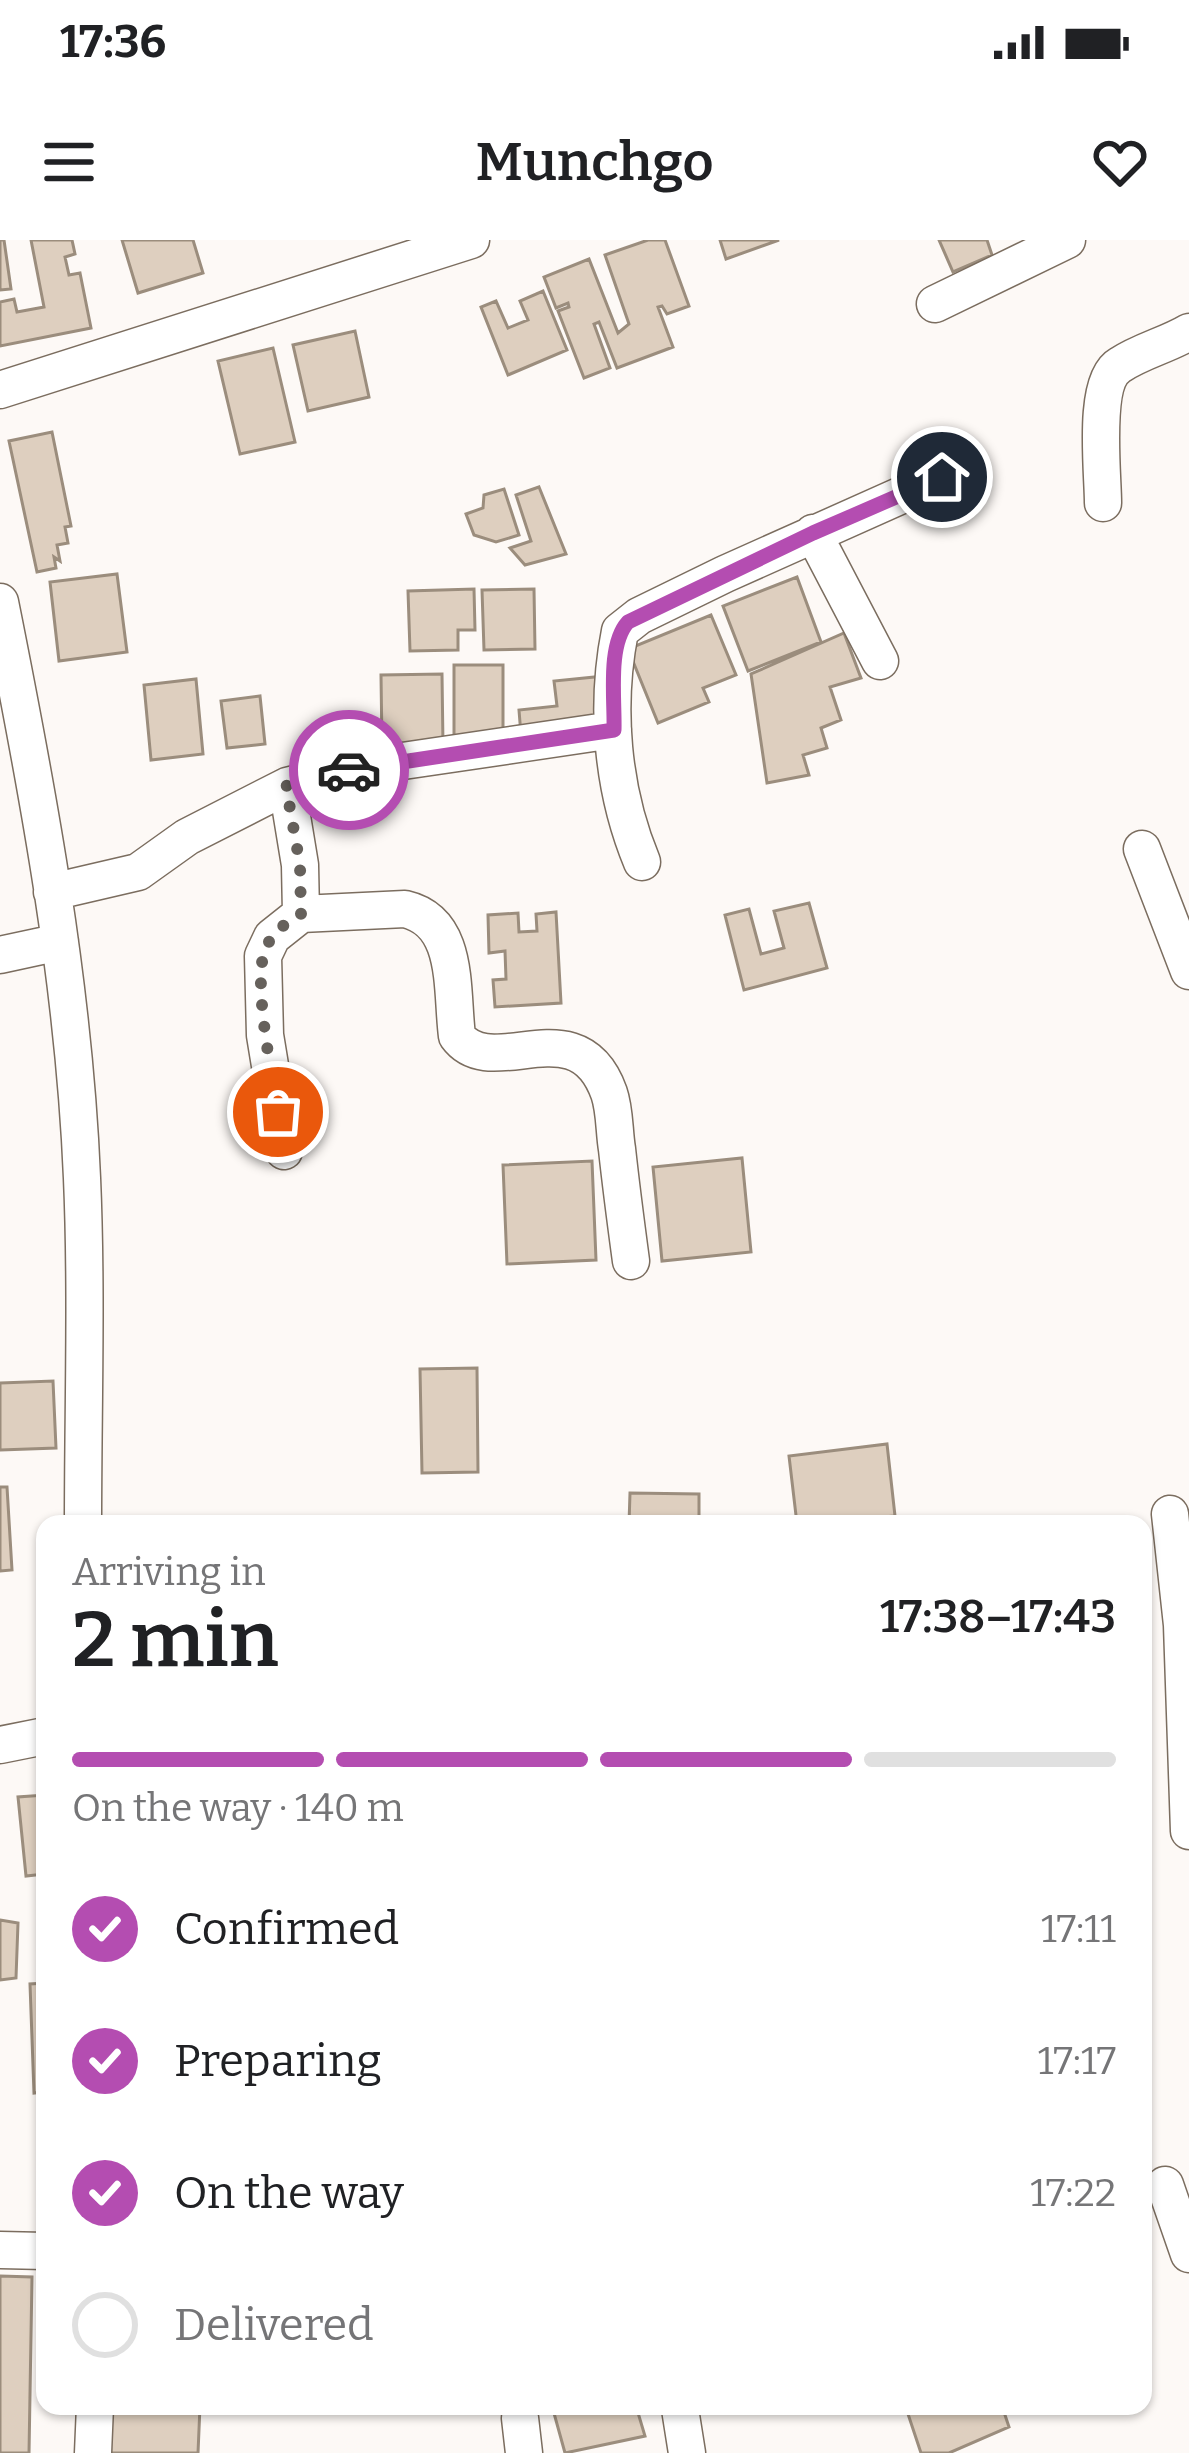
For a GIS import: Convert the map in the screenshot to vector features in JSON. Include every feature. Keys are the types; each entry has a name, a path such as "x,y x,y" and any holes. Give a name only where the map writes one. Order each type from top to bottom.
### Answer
{"street":[{"path":"0,390 471,240"},
{"path":"935,304 1067,240"},
{"path":"1103,503 1102,419 1105,385 1114,367 1189,332"},
{"path":"642,862 627,826 615,767 620,631 628,622 813,533 942,477"},
{"path":"813,533 880,661"},
{"path":"0,602 60,942 82,1177 83,1515"},
{"path":"52,892 138,872 187,837 286,786 362,767 614,730"},
{"path":"286,786 300,865 301,914"},
{"path":"1142,850 1189,971"},
{"path":"284,1151 265,1035 263,956 272,938 301,914 405,909 422,913 445,936 461,1043 487,1052 556,1046 587,1059 610,1095 631,1261"},
{"path":"0,955 60,942"},
{"path":"1166,1515 1182,1625 1189,1831"},
{"path":"0,1745 36,1738"},
{"path":"1165,2185 1189,2254"},
{"path":"0,2250 36,2251"},
{"path":"93,2453 95,2415"},
{"path":"681,2415 687,2453"}],"building":[{"path":"0,240 4,240 11,289 0,290"},
{"path":"31,240 72,240 75,254 65,257 69,275 80,273 91,328 0,346 0,302 14,299 17,312 44,307"},
{"path":"122,240 193,240 203,273 138,293"},
{"path":"648,240 665,240 689,306 667,314 658,307 673,347 617,368 599,322 594,324 610,368 584,378 558,311 569,307 568,303 556,308 544,277 589,259 618,333 629,324 605,255"},
{"path":"720,240 779,240 726,259"},
{"path":"939,240 987,240 992,255 953,272"},
{"path":"543,291 567,350 508,375 481,307 496,301 508,328 528,320 520,301"},
{"path":"355,331 369,397 308,411 293,345"},
{"path":"273,348 295,442 240,454 218,361"},
{"path":"52,432 71,526 65,527 68,543 57,545 60,561 54,557 56,568 37,572 9,441"},
{"path":"539,487 566,554 525,565 510,548 531,541 516,495"},
{"path":"504,489 519,535 496,542 474,535 466,514 483,508 484,495"},
{"path":"117,574 127,652 59,661 50,582"},
{"path":"797,577 821,642 748,671 723,606"},
{"path":"474,589 475,630 458,630 458,650 410,651 408,591"},
{"path":"534,589 535,649 484,650 482,590"},
{"path":"711,615 736,675 703,688 709,702 658,723 628,649"},
{"path":"844,633 861,678 830,687 841,720 821,728 827,748 803,755 809,775 767,783 751,674"},
{"path":"454,665 503,665 503,743 454,744"},
{"path":"442,674 443,745 382,746 381,675"},
{"path":"605,676 610,727 521,735 519,710 557,706 554,681"},
{"path":"196,679 203,754 151,760 144,685"},
{"path":"260,696 265,744 227,748 221,701"},
{"path":"809,903 827,968 744,990 725,915 749,909 761,954 784,948 774,911"},
{"path":"556,912 561,1003 495,1007 493,980 506,979 505,951 489,953 488,915 518,913 519,932 537,931 536,914"},
{"path":"742,1158 751,1252 662,1261 653,1167"},
{"path":"592,1161 596,1260 507,1264 503,1165"},
{"path":"477,1368 478,1472 422,1473 420,1369"},
{"path":"53,1381 56,1448 0,1450 0,1383"},
{"path":"887,1444 895,1515 796,1515 789,1456"},
{"path":"0,1487 7,1487 12,1570 0,1571"},
{"path":"630,1493 699,1494 699,1515 629,1515"},
{"path":"36,1796 36,1875 26,1876 18,1797"},
{"path":"0,1920 18,1923 16,1978 0,1980"},
{"path":"30,1984 36,1984 34,2093"},
{"path":"0,2276 32,2277 29,2453 0,2453"},
{"path":"110,2415 200,2415 198,2453 107,2453"},
{"path":"554,2415 639,2415 645,2436 565,2453"},
{"path":"908,2415 1005,2415 1009,2427 949,2453 921,2453"}],"way so far":[{"path":"278,1112 265,1035 262,979 263,956 272,938 301,914 300,865 286,786 349,770"}],"route":[{"path":"349,770 614,730 617,646 628,622 942,477"}]}
